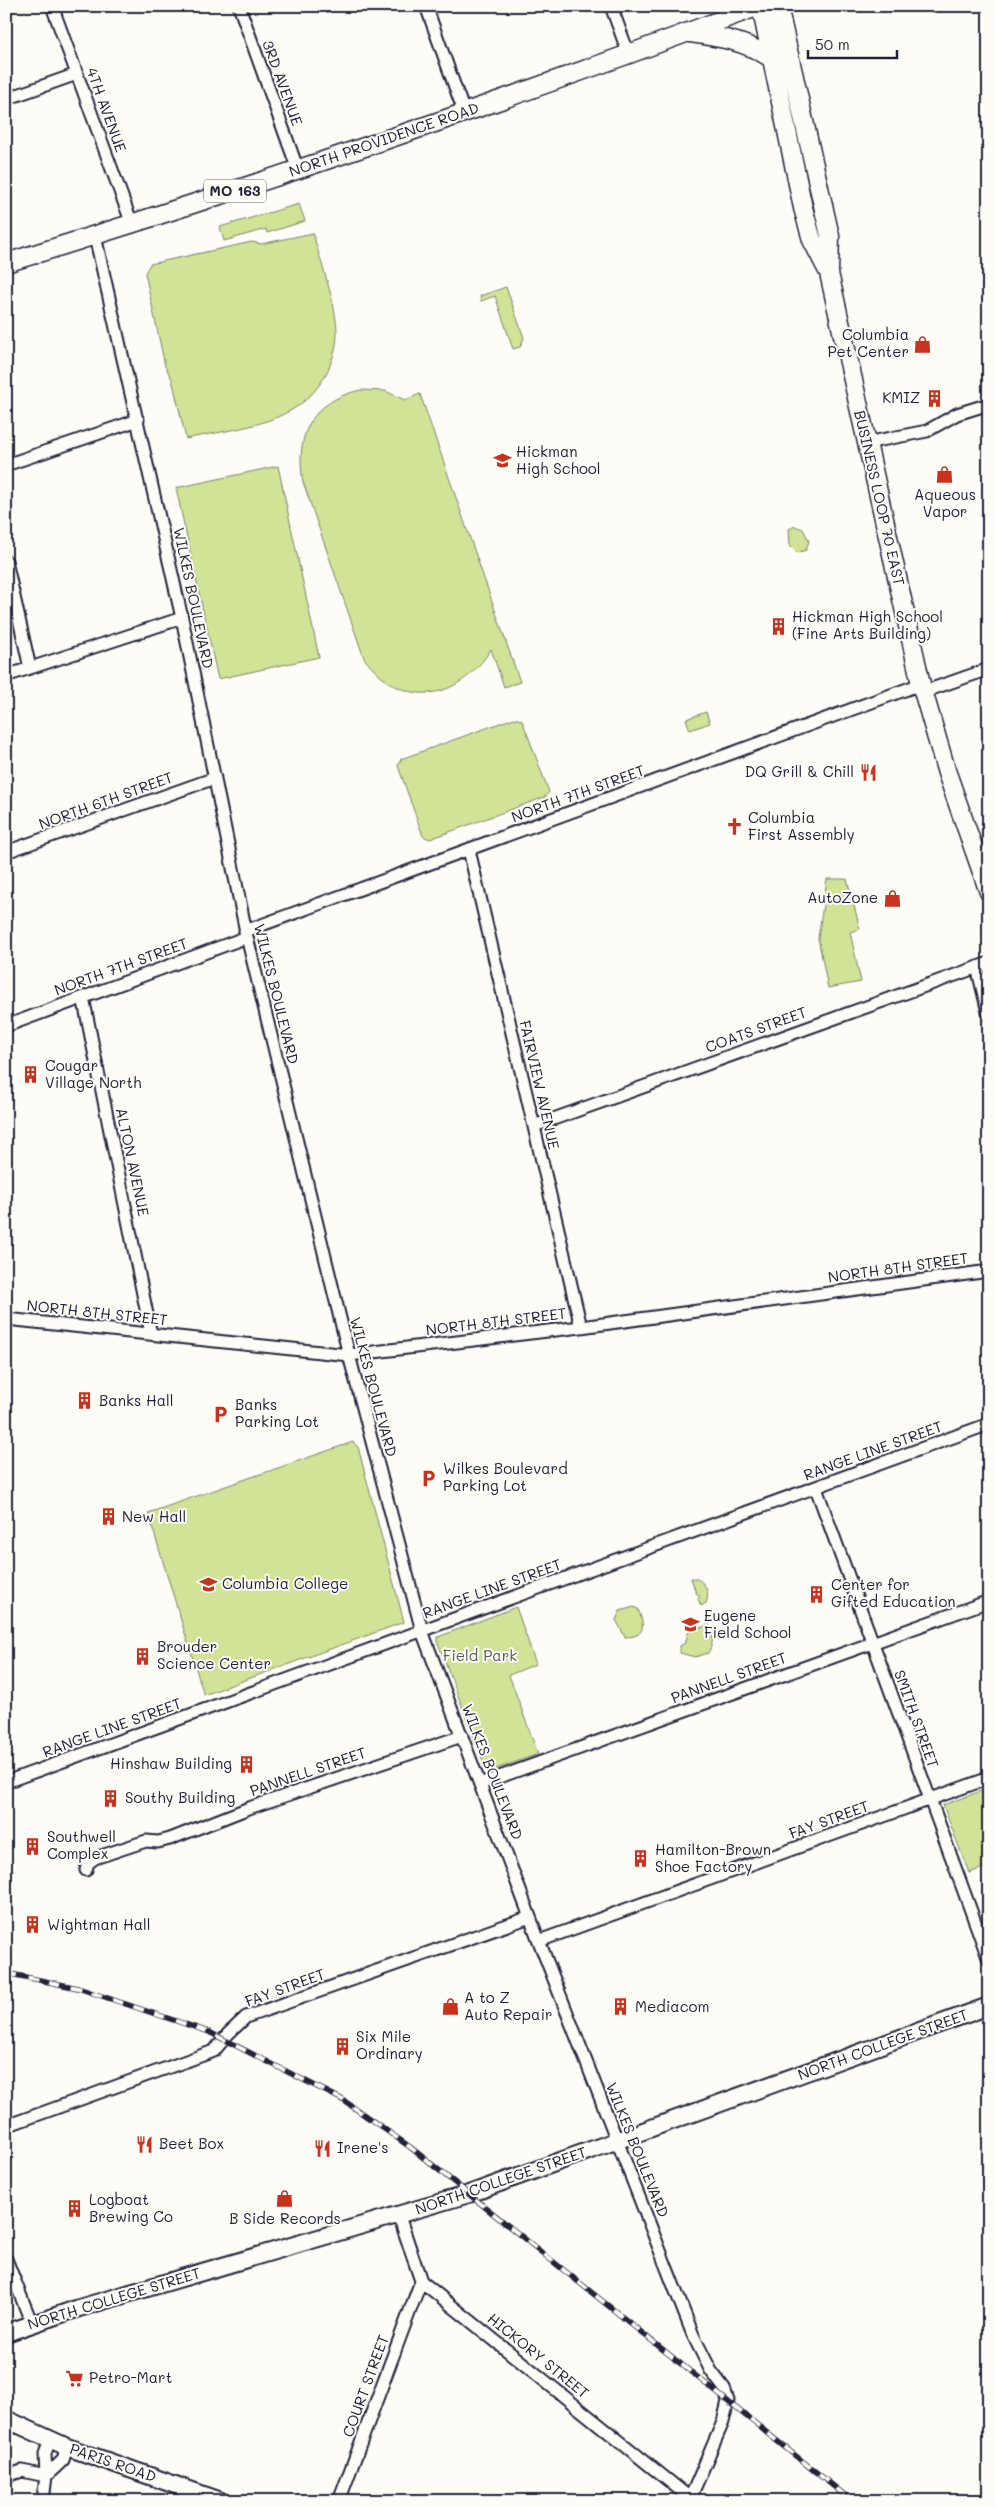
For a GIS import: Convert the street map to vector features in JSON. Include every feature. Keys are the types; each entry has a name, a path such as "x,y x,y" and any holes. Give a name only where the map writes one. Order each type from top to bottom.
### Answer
{"main road":[{"name":"NORTH PROVIDENCE ROAD","path":"6,263 298,170 629,55 760,6"},
{"name":"BUSINESS LOOP 70 EAST","path":"760,6 805,216 812,240 829,273"},
{"name":"BUSINESS LOOP 70 EAST","path":"778,6 830,236 829,273 922,688 947,773 989,892"},
{"path":"690,32 738,41 753,46 771,58"},
{"name":"NORTH COLLEGE STREET","path":"6,2333 79,2308 469,2194 989,2006"},
{"name":"PARIS ROAD","path":"6,2419 67,2447 221,2501"}],"street":[{"name":"4TH AVENUE","path":"52,6 132,224"},
{"name":"3RD AVENUE","path":"238,6 298,170"},
{"path":"426,6 464,112"},
{"path":"611,6 629,55"},
{"path":"6,99 77,74"},
{"name":"WILKES BOULEVARD","path":"95,236 182,618 246,934 349,1355 422,1631 539,1941 693,2335 724,2388 728,2401 723,2422 689,2499"},
{"path":"866,444 927,431 957,414 989,404"},
{"path":"6,465 138,420"},
{"path":"6,561 30,668"},
{"path":"6,676 182,618"},
{"name":"NORTH 7TH STREET","path":"6,1026 469,850 922,688 989,669"},
{"name":"NORTH 6TH STREET","path":"6,852 215,778"},
{"name":"FAIRVIEW AVENUE","path":"469,850 581,1327"},
{"name":"COATS STREET","path":"534,1126 989,963"},
{"path":"978,967 989,1016"},
{"name":"ALTON AVENUE","path":"83,997 151,1334"},
{"name":"NORTH 8TH STREET","path":"6,1320 349,1355 581,1327 989,1271"},
{"name":"RANGE LINE STREET","path":"6,1782 989,1424"},
{"name":"SMITH STREET","path":"816,1488 989,1960"},
{"name":"PANNELL STREET","path":"480,1784 989,1601"},
{"name":"PANNELL STREET","path":"86,1870 88,1864 95,1858 146,1841 158,1842 170,1839 249,1808 462,1736"},
{"name":"FAY STREET","path":"539,1941 989,1778"},
{"name":"FAY STREET","path":"6,2126 214,2050 246,2018 530,1917"},
{"path":"399,2216 421,2281"},
{"path":"6,2259 32,2324"},
{"name":"HICKORY STREET","path":"421,2281 689,2499"},
{"name":"COURT STREET","path":"339,2501 421,2281"},
{"path":"43,2501 46,2476 45,2454 50,2439"},
{"path":"46,2476 63,2460 67,2447"},
{"path":"6,2476 22,2471 46,2476"}],"green space":[{"path":"299,204 305,221 267,233 266,229 224,241 220,227"},
{"path":"313,233 331,296 336,322 337,338 335,349 326,374 314,391 300,404 284,414 246,427 186,439 172,379 165,366 145,273 150,264 252,242 261,244"},
{"path":"506,287 524,338 520,347 513,349 495,296 481,301 480,296"},
{"path":"360,390 385,391 405,400 420,394 520,682 504,687 491,649 478,667 463,680 446,689 429,693 412,692 395,686 379,675 364,658 303,482 301,465 302,449 310,422 329,403 343,395"},
{"path":"278,466 319,657 218,679 176,488"},
{"path":"795,526 803,529 809,541 806,550 797,553 790,546 789,529"},
{"path":"706,712 710,723 690,730 686,719"},
{"path":"514,718 522,720 549,792 545,797 430,839 423,836 398,766 401,759"},
{"path":"827,879 847,879 860,929 850,932 861,982 828,988 818,938"},
{"path":"353,1442 358,1447 404,1622 204,1695 148,1513"},
{"path":"691,1578 700,1580 707,1590 706,1603 701,1606 698,1599 700,1596 696,1593"},
{"name":"Field Park","path":"516,1607 536,1664 509,1675 538,1754 499,1768 486,1769 438,1643 438,1637"},
{"path":"634,1607 638,1609 642,1629 637,1635 625,1637 616,1620 620,1611"},
{"path":"709,1625 713,1639 708,1653 695,1657 680,1653 680,1646 685,1643 689,1631"},
{"path":"989,1788 989,1866 969,1873 943,1805"}],"railway":[{"path":"6,1973 78,1988 209,2032 343,2100 410,2147 852,2501"}],"place":[{"name":"Columbia Pet Center","path":"923,344"},
{"name":"KMIZ","path":"934,398"},
{"name":"Hickman High School","path":"502,461"},
{"name":"Aqueous Vapor","path":"945,474"},
{"name":"Hickman High School (Fine Arts Building)","path":"778,626"},
{"name":"DQ Grill & Chill","path":"868,772"},
{"name":"Columbia First Assembly","path":"734,827"},
{"name":"AutoZone","path":"892,898"},
{"name":"Cougar Village North","path":"31,1075"},
{"name":"Banks Hall","path":"85,1401"},
{"name":"Banks Parking Lot","path":"221,1414"},
{"name":"Wilkes Boulevard Parking Lot","path":"429,1478"},
{"name":"New Hall","path":"108,1517"},
{"name":"Columbia College","path":"208,1584"},
{"name":"Center for Gifted Education","path":"817,1594"},
{"name":"Eugene Field School","path":"690,1625"},
{"name":"Brouder Science Center","path":"143,1656"},
{"name":"Hinshaw Building","path":"246,1764"},
{"name":"Southy Building","path":"111,1798"},
{"name":"Southwell Complex","path":"33,1846"},
{"name":"Hamilton-Brown Shoe Factory","path":"641,1859"},
{"name":"Wightman Hall","path":"33,1925"},
{"name":"A to Z Auto Repair","path":"450,2007"},
{"name":"Mediacom","path":"621,2007"},
{"name":"Six Mile Ordinary","path":"342,2046"},
{"name":"Beet Box","path":"145,2144"},
{"name":"Irene's","path":"323,2148"},
{"name":"B Side Records","path":"285,2198"},
{"name":"Logboat Brewing Co","path":"75,2209"},
{"name":"Petro-Mart","path":"75,2378"}]}
